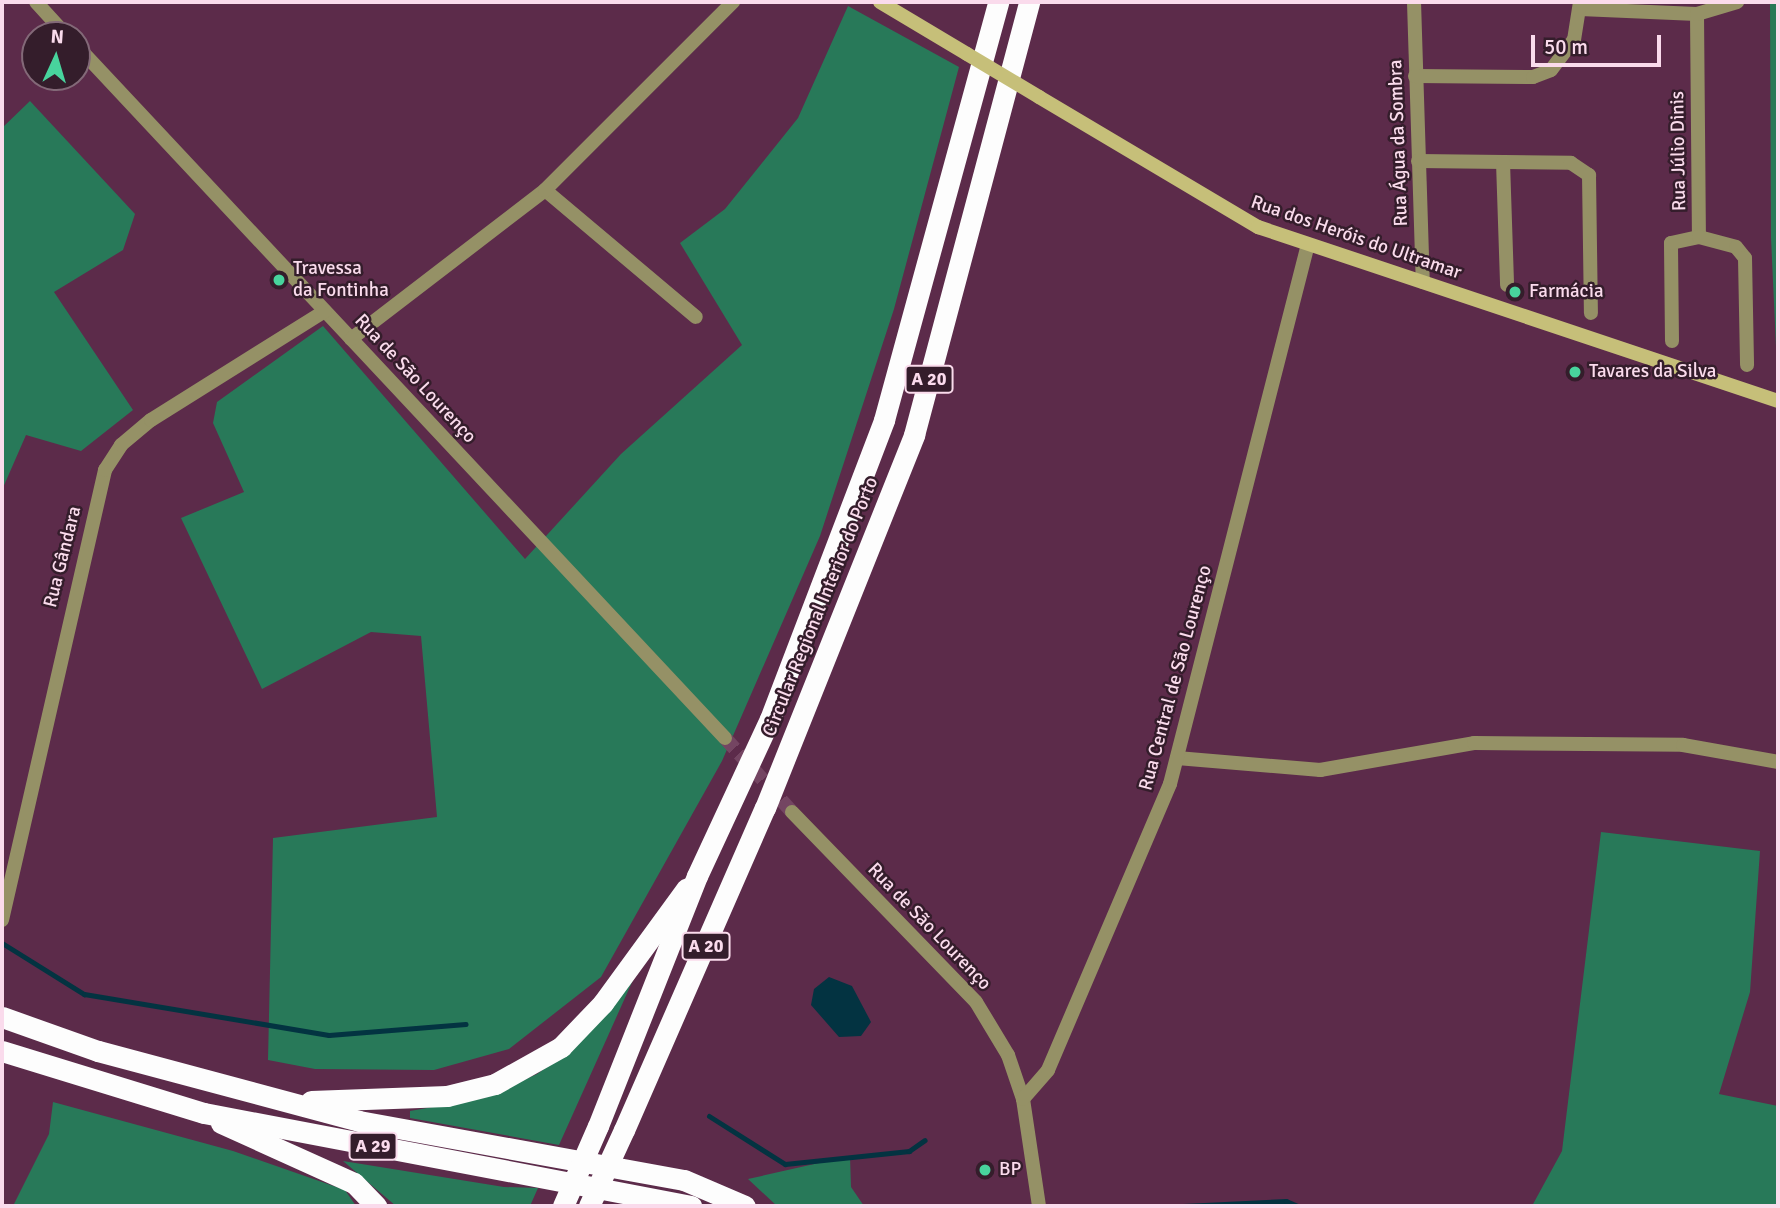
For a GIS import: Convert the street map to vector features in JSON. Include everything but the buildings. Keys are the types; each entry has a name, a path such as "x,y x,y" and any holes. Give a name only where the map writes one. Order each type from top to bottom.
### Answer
{"highway":[{"name":"Circular Regional Interior do Porto","path":"563,1206 598,1126 697,876 770,719 884,420 998,2"},
{"name":"Circular Regional Interior do Porto","path":"589,1206 765,808 914,435 1029,2"},
{"name":"A 29","path":"295,1102 447,1096 495,1084 561,1047 603,1003 649,932 697,876"},
{"name":"A 29","path":"2,1017 98,1051 359,1121 684,1180 745,1206"},
{"name":"A 29","path":"2,1051 204,1114 691,1206"},
{"name":"A 29","path":"204,1114 260,1146 354,1183 376,1206"}],"street":[{"path":"36,2 53,21"},
{"path":"351,339 545,190 733,2"},
{"name":"Rua dos Heróis do Ultramar","path":"880,2 1238,219 1778,401"},
{"name":"Rua Água da Sombra","path":"1415,2 1415,76 1423,282"},
{"path":"1415,76 1533,77 1565,58 1580,5 1660,7 1697,14 1737,2"},
{"name":"Rua Júlio Dinis","path":"1697,14 1699,237"},
{"name":"Rua de São Lourenço","path":"91,61 725,738"},
{"path":"1418,161 1571,163 1589,175 1591,313"},
{"path":"1503,162 1507,285"},
{"path":"545,190 696,317"},
{"path":"1672,341 1670,247 1676,239 1699,237 1744,254 1747,365"},
{"name":"Rua Central de São Lourenço","path":"1023,1099 1048,1070 1128,892 1177,758 1308,244"},
{"name":"Rua Gândara","path":"2,920 105,470 121,445 151,420 325,311"},
{"path":"1177,758 1320,770 1474,743 1683,745 1778,762"},
{"name":"Rua de São Lourenço","path":"792,812 976,1002 1009,1055 1023,1099 1039,1206"}],"green space":[{"path":"1770,2 1778,2 1778,390 1771,238"},
{"path":"848,6 959,67 894,309 820,536 722,761 601,977 509,1049 434,1070 315,1069 268,1060 273,838 437,817 421,636 371,632 262,689 181,518 244,492 213,423 217,402 323,326 525,559 621,454 742,345 680,243 725,209 798,118"},
{"path":"30,101 135,214 123,250 54,292 133,410 81,451 26,435 2,490 2,128"},
{"path":"1601,832 1760,851 1750,992 1719,1094 1778,1106 1778,1206 1532,1206 1562,1151"},
{"path":"642,960 559,1145 410,1118 410,1111 484,1098 537,1074 571,1050"},
{"path":"53,1102 233,1151 345,1190 356,1206 13,1206 49,1134"},
{"path":"850,1156 851,1187 864,1206 777,1206 748,1179"},
{"path":"343,1161 504,1187 538,1188 530,1206 396,1206"}],"water":[{"path":"829,977 852,986 871,1022 861,1036 839,1037 811,1005 814,989"}],"waterway":[{"path":"2,943 84,994 329,1035 466,1024"},
{"path":"709,1116 785,1164 909,1151 925,1140"},
{"path":"1183,1206 1286,1201 1297,1206"}],"tunnel":[{"path":"725,738 792,812"}],"place":[{"name":"Travessa da Fontinha","path":"279,280"},
{"name":"Farmácia","path":"1515,292"},
{"name":"Tavares da Silva","path":"1575,372"},
{"name":"BP","path":"985,1170"}]}
